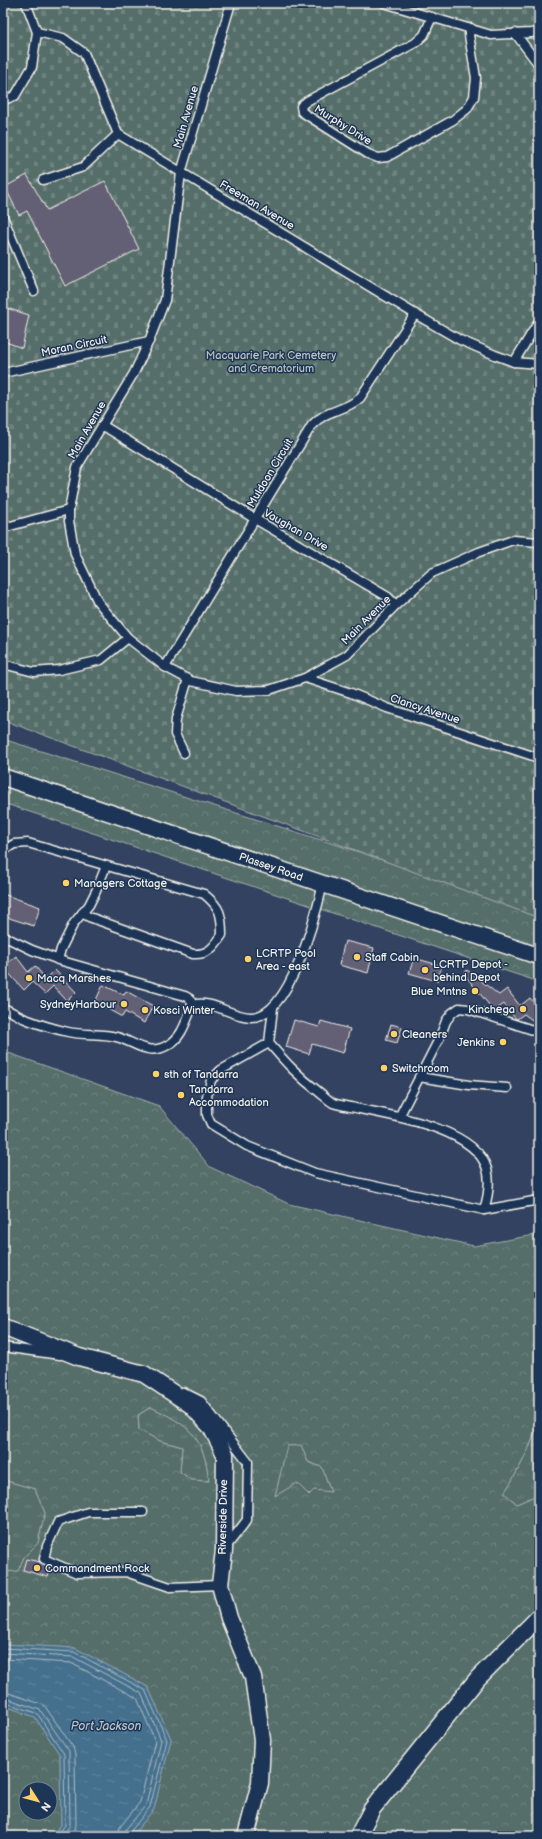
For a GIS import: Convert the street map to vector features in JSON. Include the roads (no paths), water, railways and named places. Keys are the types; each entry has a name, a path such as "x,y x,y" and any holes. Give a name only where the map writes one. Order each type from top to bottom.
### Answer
{"street":[{"name":"Plassey Road","path":"3,777 537,956"},
{"name":"Riverside Drive","path":"3,1327 79,1357 144,1374 192,1405 211,1428 225,1454 224,1550 220,1585 229,1618 253,1677 262,1740 260,1783 246,1836"},
{"path":"358,1836 372,1809 478,1678 539,1617"}],"lane":[{"path":"3,100 16,96 32,68 37,32 26,3"},
{"name":"Main Avenue","path":"231,3 181,173 165,300 149,341 134,373 77,467 69,510 69,521 76,554 98,602 128,638 165,667 188,679 236,691 269,690 305,678 347,655 396,605 432,573 479,552 513,540 539,542"},
{"path":"384,3 491,34 539,31"},
{"name":"Murphy Drive","path":"432,17 424,35 414,44 307,101 301,106 302,112 368,154 378,158 387,157 453,120 471,104 474,97 476,78 469,35 471,28"},
{"path":"37,32 63,38 84,53 118,134 83,167 43,180"},
{"path":"515,33 539,65"},
{"name":"Freeman Avenue","path":"118,134 460,340 514,362 539,364"},
{"path":"3,217 34,291"},
{"name":"Muldoon Circuit","path":"165,667 312,424 319,416 354,403 360,398 415,314"},
{"path":"514,362 539,321"},
{"name":"Moran Circuit","path":"3,373 149,341"},
{"name":"Vaughan Drive","path":"102,425 255,519 388,597 396,605"},
{"path":"3,528 69,510"},
{"path":"3,664 34,672 59,670 101,660 128,638"},
{"name":"Clancy Avenue","path":"305,678 351,693 387,708 539,758"},
{"path":"184,752 175,734 176,719 188,679"},
{"path":"3,851 14,844 28,843 204,894 214,902 220,912 222,935 211,950 199,954 193,954 89,917 82,913"},
{"path":"58,960 61,949 74,923 96,891 106,866"},
{"path":"323,884 303,952 290,982 273,1008 269,1043 296,1075 333,1102 399,1117 434,1128 460,1139 483,1159 489,1176 489,1193 484,1210"},
{"path":"3,936 58,960 185,996 190,999 193,1005 183,1030 177,1039 158,1050 146,1050 120,1038 107,1035 70,1032 26,1020 3,1008"},
{"path":"193,1005 202,1003 241,1017 254,1017 273,1008"},
{"path":"399,1117 440,1037 446,1021 452,1013 459,1008 468,1009 539,1032"},
{"path":"269,1043 221,1070 211,1080 207,1096 207,1115 211,1124 247,1146 315,1173 484,1210 539,1200"},
{"path":"419,1077 469,1085 507,1088"},
{"path":"3,1348 79,1357"},
{"path":"144,1374 201,1401 248,1462 247,1520 224,1550"},
{"path":"143,1512 88,1512 58,1522 47,1546 44,1559 77,1573 126,1572 170,1587 220,1585"}],"water":[{"name":"Port Jackson","path":"3,1644 75,1648 148,1687 171,1739 154,1809 132,1836 52,1836 61,1825 60,1755 35,1717 3,1705"}],"place":[{"name":"Managers Cottage","path":"66,883"},
{"name":"Staff Cabin","path":"357,957"},
{"name":"LCRTP Pool Area - east","path":"248,959"},
{"name":"LCRTP Depot - behind Depot","path":"425,970"},
{"name":"Macq Marshes","path":"29,978"},
{"name":"Blue Mntns","path":"475,991"},
{"name":"SydneyHarbour","path":"124,1004"},
{"name":"Kinchega","path":"523,1009"},
{"name":"Kosci Winter","path":"145,1010"},
{"name":"Cleaners","path":"394,1034"},
{"name":"Jenkins","path":"503,1042"},
{"name":"Switchroom","path":"384,1068"},
{"name":"sth of Tandarra","path":"156,1074"},
{"name":"Tandarra Accommodation","path":"181,1095"},
{"name":"Commandment Rock","path":"37,1568"}],"park label":[{"name":"Macquarie Park Cemetery and Crematorium","path":"271,361"}]}
